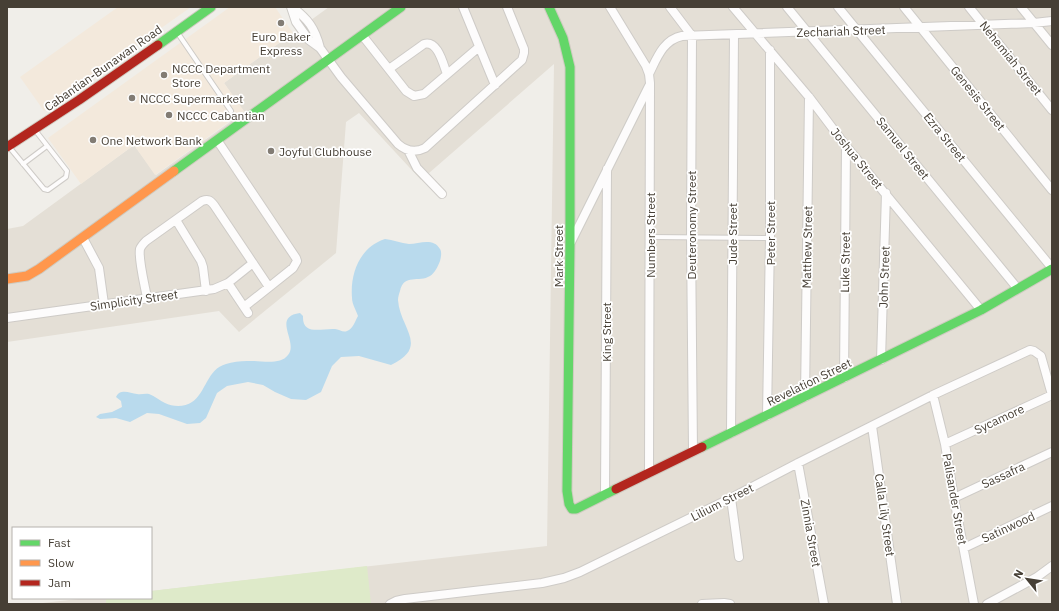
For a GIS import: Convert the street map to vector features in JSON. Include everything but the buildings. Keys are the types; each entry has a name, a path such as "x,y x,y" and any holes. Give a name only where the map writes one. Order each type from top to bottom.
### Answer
{"street":[{"name":"Cabantian-Bunawan Road","path":"8,147 79,100 211,7"},
{"path":"292,7 296,22 309,40 320,48 358,98 398,144 408,150 420,151 519,64 524,53 507,7"},
{"path":"7,279 27,276 39,269 401,7"},
{"path":"463,7 495,85"},
{"name":"Mark Street","path":"549,7 563,38 570,66 570,243 567,491 568,504 572,509"},
{"name":"Numbers Street","path":"610,7 640,54 649,74 650,83 649,473"},
{"path":"670,7 692,36"},
{"name":"Joshua Street","path":"733,7 810,97 846,146 981,310"},
{"name":"Samuel Street","path":"787,7 1018,289"},
{"name":"Ezra Street","path":"838,7 1052,268"},
{"name":"Genesis Street","path":"904,7 1052,190"},
{"name":"Nehemiah Street","path":"970,7 1052,110"},
{"path":"1021,7 1052,45"},
{"name":"Zechariah Street","path":"649,74 658,54 669,41 676,38 692,36 921,28 1052,21"},
{"name":"Jude Street","path":"731,433 734,35"},
{"path":"362,36 406,91 414,96 424,94 479,47"},
{"name":"Deuteronomy Street","path":"692,36 691,237 693,451"},
{"path":"389,69 424,44 428,43 432,44 436,48 447,74"},
{"name":"Peter Street","path":"767,416 770,238 770,50"},
{"path":"570,243 650,83"},
{"name":"Matthew Street","path":"805,397 810,97"},
{"path":"217,140 297,261 293,268 269,287 246,310 228,283"},
{"name":"Luke Street","path":"844,378 846,146"},
{"path":"408,150 417,168 442,194"},
{"name":"King Street","path":"605,495 607,169"},
{"name":"John Street","path":"881,360 886,193"},
{"path":"147,298 140,250 146,241 202,201 209,200 214,204 269,287"},
{"path":"176,220 201,261 206,291"},
{"path":"83,238 99,268 104,304"},
{"name":"Simplicity Street","path":"7,318 206,291 221,287 228,283 253,263"},
{"name":"Revelation Street","path":"572,509 576,509 605,495 981,310 1052,268"},
{"name":"Lilium Street","path":"390,604 396,600 542,583 564,578 580,572 731,498 934,395 1026,351 1030,350 1041,356 1052,395"},
{"name":"Palisander Street","path":"934,395 945,444 974,604"},
{"name":"Sycamore","path":"945,444 1052,395"},
{"name":"Calla Lily Street","path":"872,426 897,604"},
{"name":"Sassafra","path":"954,498 1052,452"},
{"name":"Zinnia Street","path":"798,463 824,604"},
{"path":"731,498 739,557"},
{"name":"Satinwood","path":"964,548 1052,506"},
{"path":"986,604 1037,577 1052,566"},
{"path":"702,604 730,604"}],"lane":[{"path":"176,32 231,111"},
{"path":"8,147 44,189 48,190 66,177 67,171 34,130"},
{"path":"23,164 47,146"},
{"path":"650,237 770,238"}],"shaded area":[{"path":"118,7 191,7 44,111 20,77"},
{"path":"230,7 275,7 293,33 224,83 244,111 155,175 134,145 81,184 48,138"},
{"path":"329,7 1052,7 1052,604 34,604 78,599 152,599 152,591 547,546 554,64 421,180 359,113 346,122 336,253 239,332 219,311 7,342 7,229 23,226 134,145 156,175 244,112 224,83"}],"green space":[{"path":"367,566 371,604 106,604 106,599 152,599 152,591"}],"water":[{"path":"385,239 409,244 430,242 437,245 441,252 440,261 432,275 426,278 408,280 402,285 398,300 400,310 410,336 411,344 409,351 403,358 391,365 359,356 341,357 332,366 321,392 306,400 291,399 263,385 248,382 227,386 217,393 206,418 200,423 187,424 159,414 147,413 130,422 116,418 100,419 96,417 100,414 112,412 122,407 121,401 116,397 118,394 123,392 149,394 168,404 182,406 189,404 197,398 215,371 228,363 252,361 269,362 284,358 288,355 290,350 286,325 287,319 292,315 300,313 309,329 335,329 344,332 349,330 358,316 353,305 352,289 358,262 369,248"}],"traffic: fast":[{"path":"158,45 211,7"},
{"path":"174,171 401,7"},
{"path":"549,7 563,38 570,67 570,243 567,491 569,504 572,509 576,509 616,489"},
{"path":"702,447 981,310 1052,269"}],"traffic: slow":[{"path":"7,279 27,276 39,269 174,171"}],"traffic: jam":[{"path":"7,147 79,100 158,45"},
{"path":"616,489 702,447"}],"place":[{"name":"Euro Baker Express","path":"281,23"},
{"name":"NCCC Department Store","path":"164,75"},
{"name":"NCCC Supermarket","path":"132,98"},
{"name":"NCCC Cabantian","path":"169,115"},
{"name":"One Network Bank","path":"93,140"},
{"name":"Joyful Clubhouse","path":"271,151"}]}
